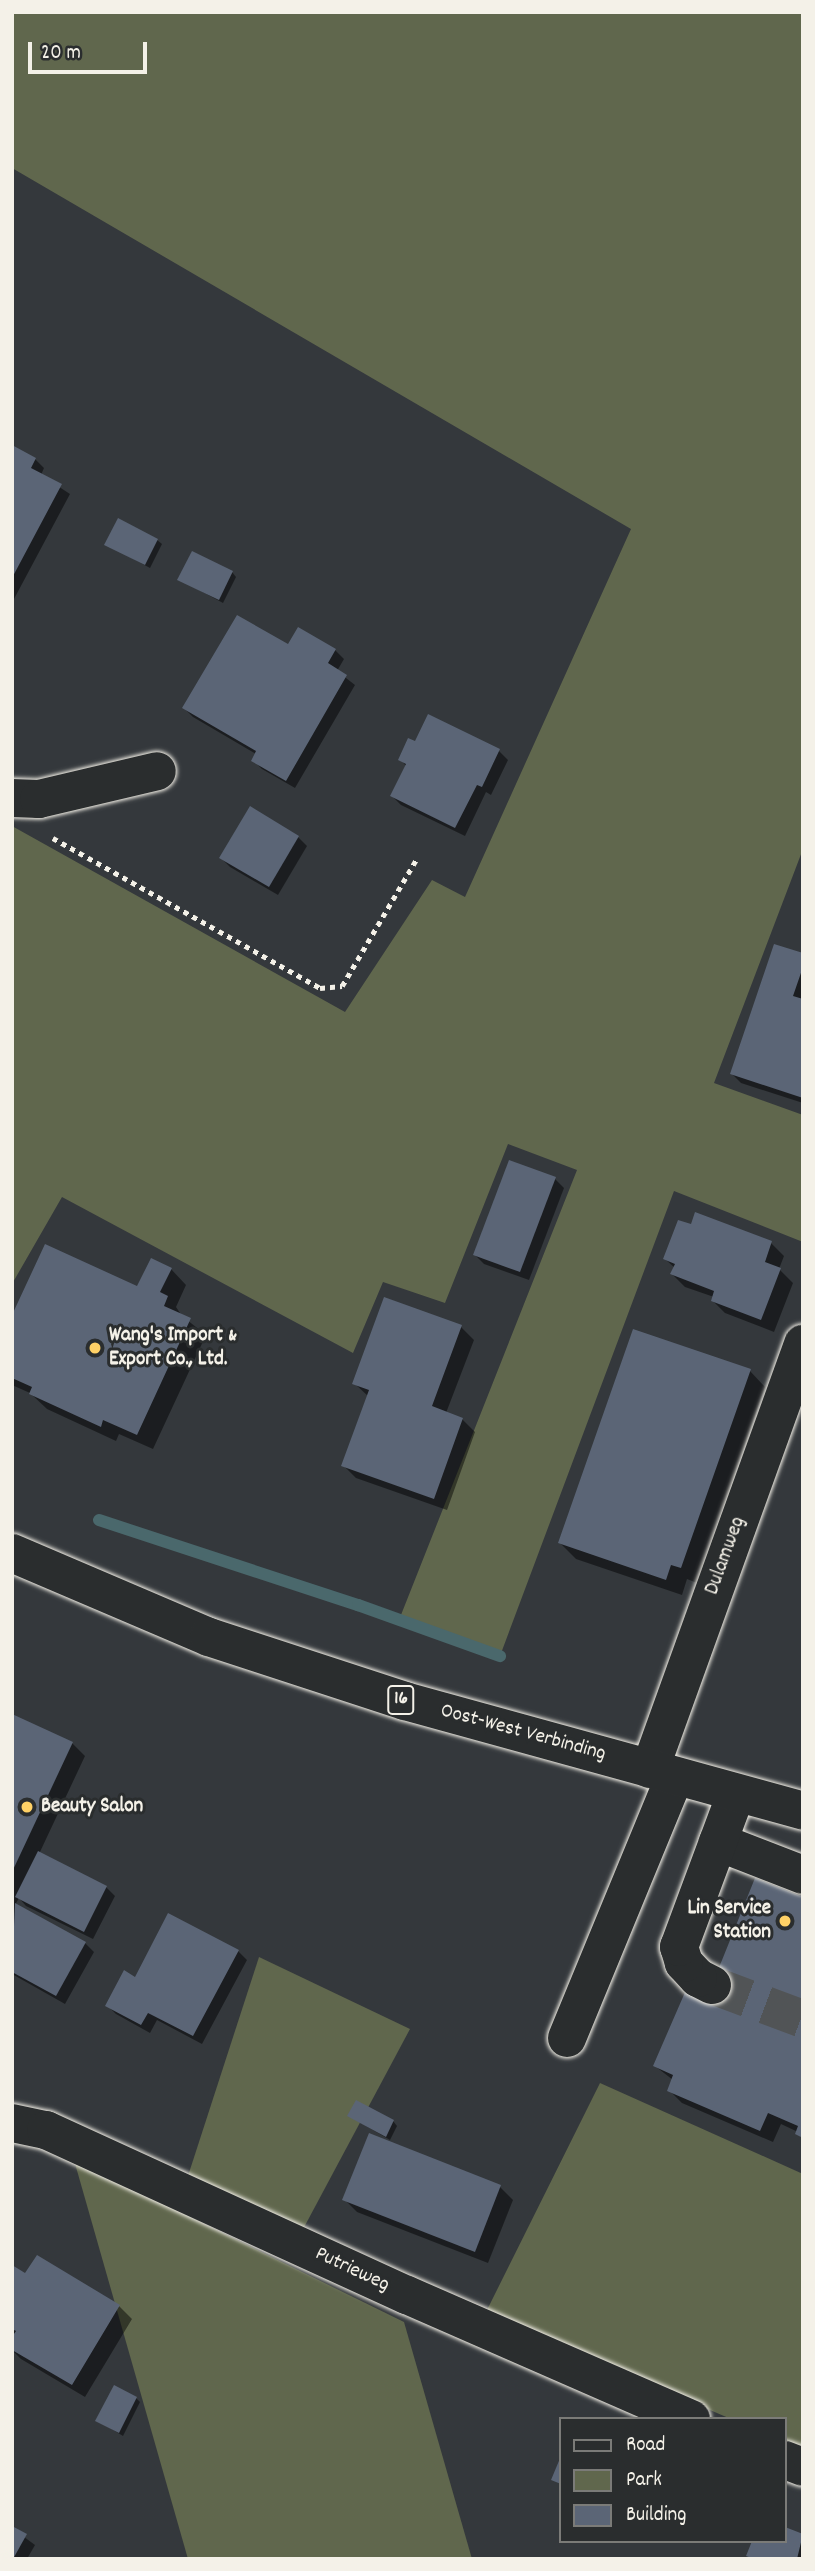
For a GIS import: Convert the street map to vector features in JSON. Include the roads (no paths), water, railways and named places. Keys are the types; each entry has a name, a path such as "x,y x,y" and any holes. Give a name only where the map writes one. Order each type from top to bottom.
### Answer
{"street":[{"path":"12,798 39,799 157,771"},
{"name":"Dulamweg","path":"567,2038 662,1772 803,1344"},
{"name":"Oost-West Verbinding","path":"12,1553 209,1637 405,1700 803,1811"},
{"path":"712,1985 698,1978 684,1963 679,1947 736,1794"},
{"path":"718,1842 803,1875"},
{"name":"Putrieweg","path":"12,2123 46,2130 407,2295 686,2417"},
{"path":"787,2461 803,2468"}],"waterway":[{"path":"99,1520 358,1605 500,1656"}],"tunnel":[{"path":"712,1985 803,2019"}],"place":[{"name":"Wang's Import & Export Co., Ltd.","path":"95,1348"},
{"name":"Beauty Salon","path":"27,1807"},
{"name":"Lin Service Station","path":"785,1921"}]}
